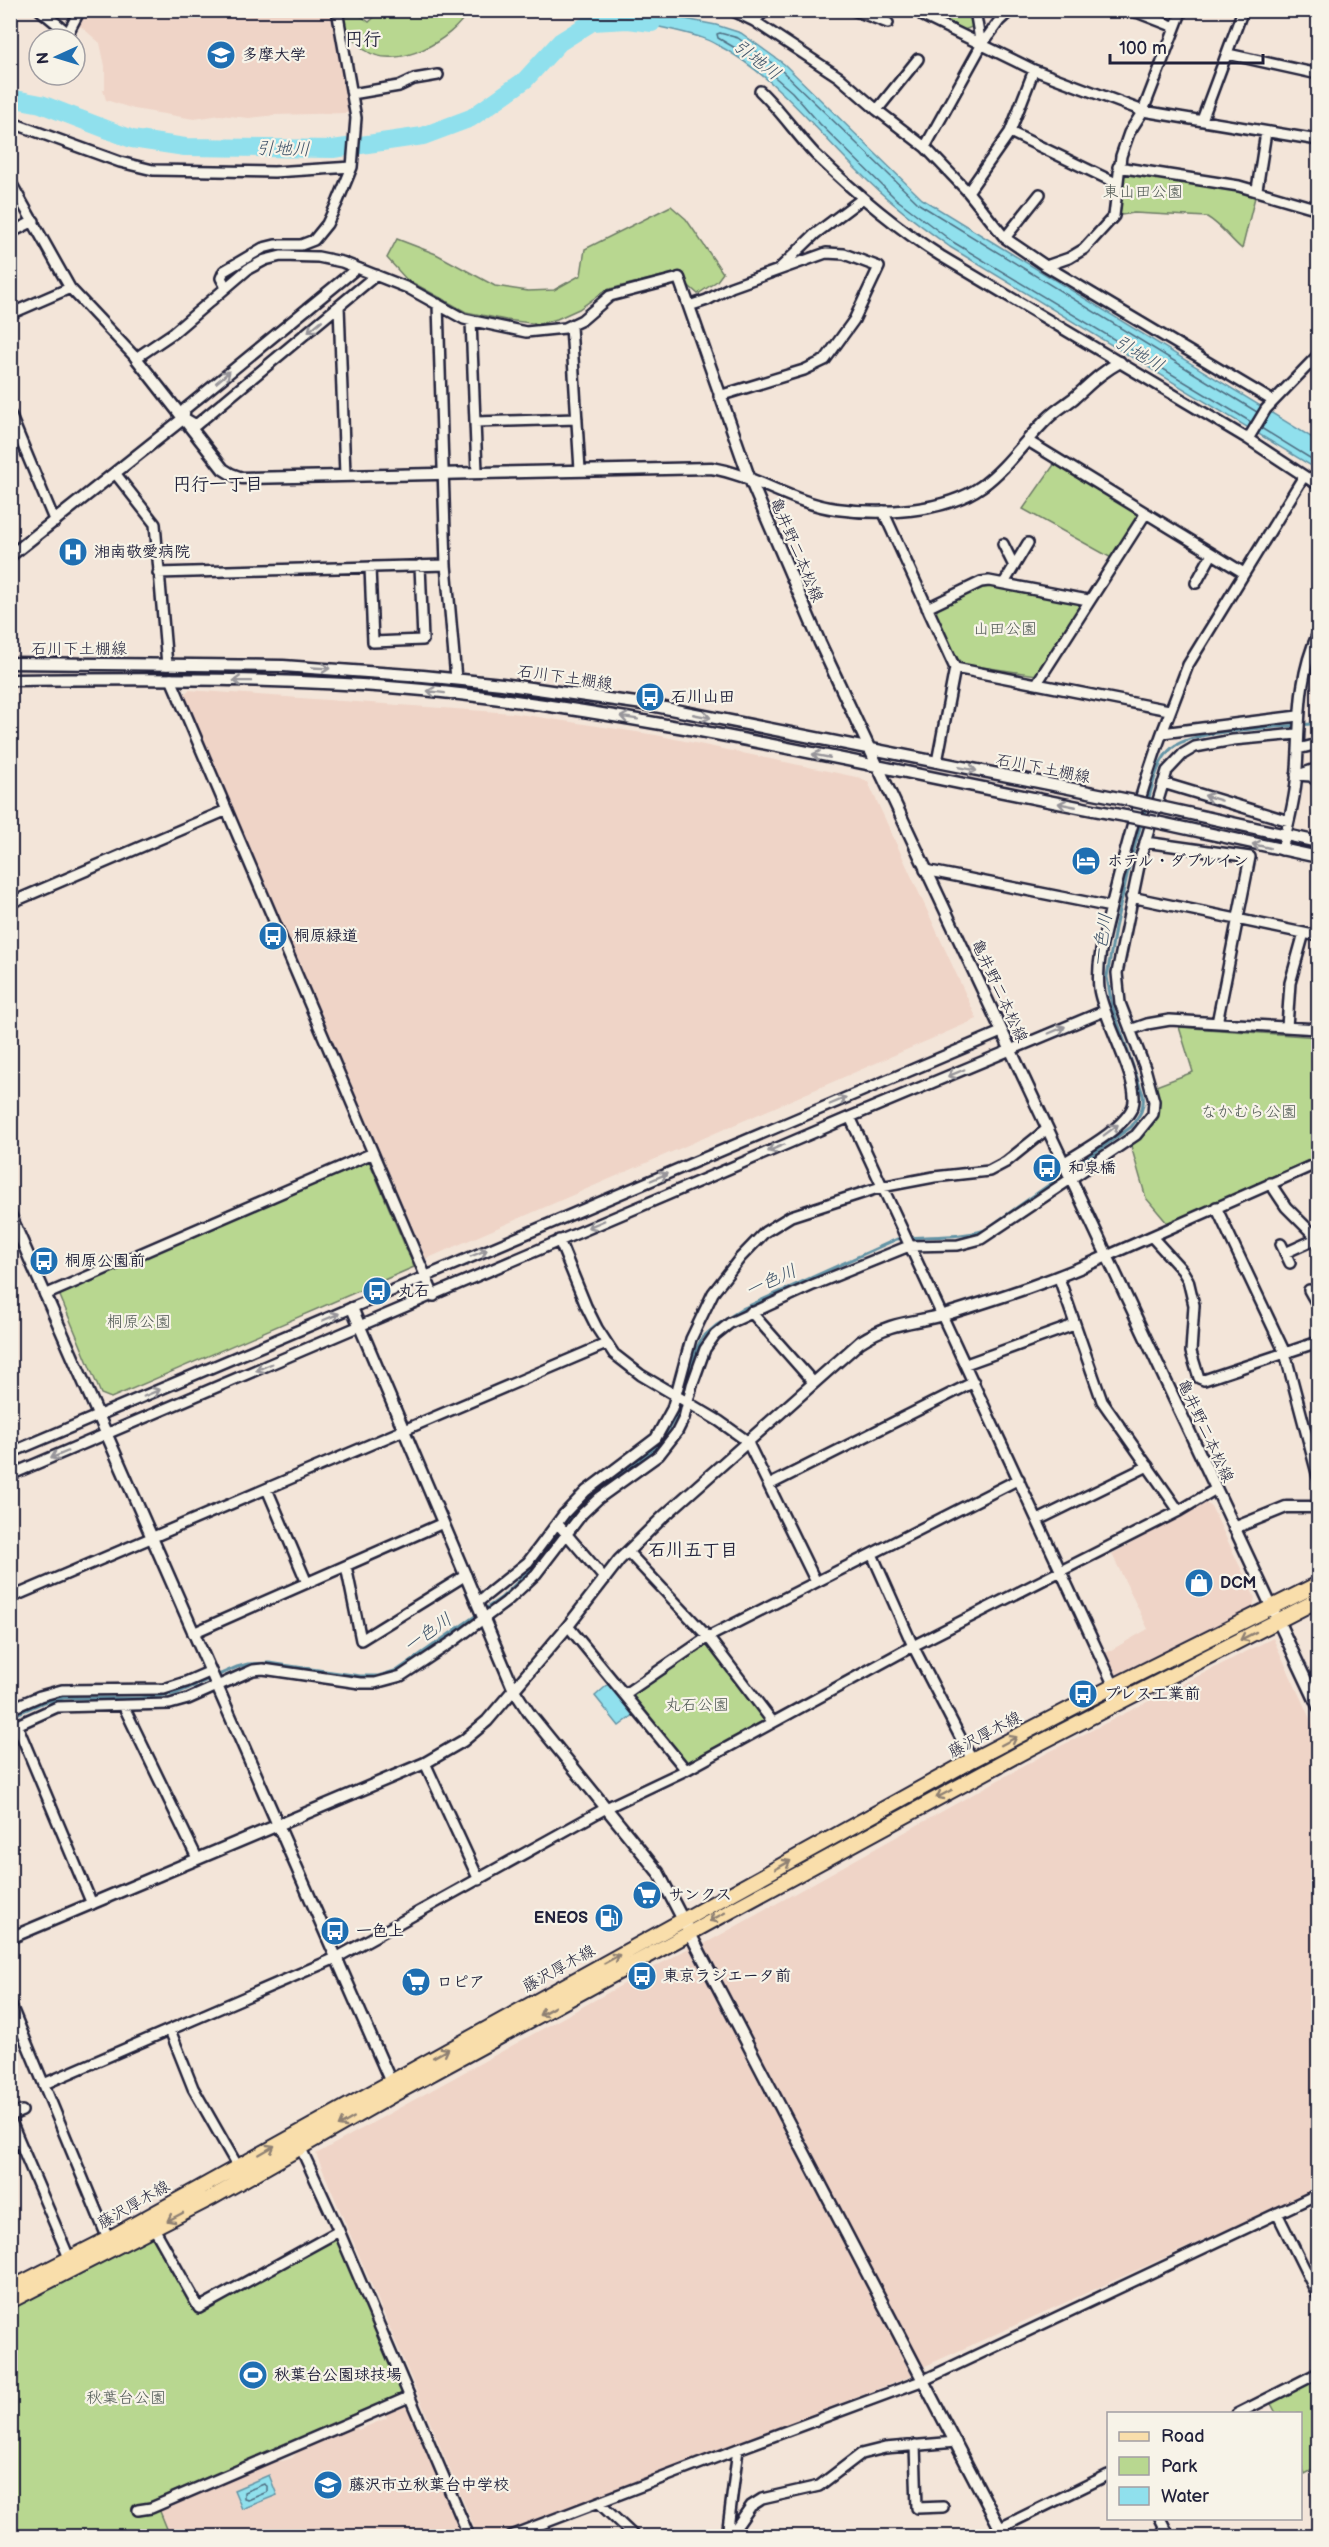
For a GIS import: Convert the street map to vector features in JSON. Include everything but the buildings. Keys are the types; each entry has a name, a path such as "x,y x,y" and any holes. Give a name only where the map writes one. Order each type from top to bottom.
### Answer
{"main road":[{"name":"藤沢厚木線","path":"10,2289 70,2260 294,2134 393,2087 686,1926 972,1760 1318,1584"},
{"name":"藤沢厚木線","path":"686,1926 1318,1600"},
{"name":"藤沢厚木線","path":"10,2301 154,2228 302,2147 393,2087"}],"street":[{"path":"40,10 68,33 80,10"},
{"path":"226,287 221,279 224,271 252,253 275,245 301,245 314,240 332,213 352,165 356,123 337,10"},
{"path":"730,10 754,21 839,76 877,110 925,147 968,192 1005,238 1046,266 1274,401"},
{"path":"754,21 765,10"},
{"path":"853,10 888,23"},
{"path":"975,10 981,46"},
{"path":"925,147 981,46 999,21 1011,10"},
{"path":"1124,10 1140,13 1175,27"},
{"path":"1046,266 1069,258 1084,249 1114,216 1118,167 1129,133 1143,111 1182,10"},
{"path":"1202,120 1243,10"},
{"path":"923,16 1034,70 1143,111 1318,140"},
{"path":"1228,54 1318,74"},
{"path":"877,110 918,58"},
{"path":"968,192 1010,132 1034,70"},
{"path":"352,94 399,86 414,79 438,75"},
{"path":"760,91 815,154 886,218 933,251 1250,436 1318,485"},
{"path":"10,122 39,130 105,156 153,170 274,172 352,165"},
{"path":"1010,132 1116,183"},
{"path":"1257,189 1266,132"},
{"path":"1118,167 1257,189 1318,208"},
{"path":"10,181 70,288 136,358 211,454 231,474 242,478 697,467 727,470 750,477 813,504 835,508 883,511 924,508 969,493 993,477 1049,417 1075,397 1096,376 1120,362"},
{"path":"1005,238 1040,194"},
{"path":"776,272 815,234 863,198"},
{"path":"10,233 33,221"},
{"path":"689,306 707,300 731,287 817,255 835,252 879,267 854,320 825,360 804,370 719,396"},
{"path":"136,358 173,333 248,269 265,260 281,256 318,257 357,268 408,288 471,321 526,332 553,331 571,326 582,320 610,296 679,278"},
{"path":"10,556 184,418 185,409 357,268"},
{"path":"184,418 196,425 376,275"},
{"name":"亀井野二本松線","path":"679,278 719,396 783,561 925,870 1318,1706"},
{"path":"10,314 70,288"},
{"path":"438,304 446,565 456,679"},
{"path":"339,306 345,475"},
{"path":"471,321 477,472"},
{"path":"571,326 580,470"},
{"path":"1250,436 1266,409 1318,355"},
{"path":"10,414 55,522"},
{"path":"475,422 577,419"},
{"path":"1028,441 1244,573"},
{"path":"115,473 155,524 167,665"},
{"path":"481,1611 520,1590 536,1574 598,1498 650,1462 669,1444 684,1418 692,1385 705,1349 715,1335 730,1323 907,1242 958,1245 981,1239 1067,1171 1127,1117 1132,1107 1134,1090 1104,1011 1100,990 1100,966 1111,907 1140,795 1169,710 1188,665 1304,476"},
{"path":"883,511 955,668 937,762"},
{"path":"1037,683 1088,600 1146,513"},
{"path":"1004,583 1028,543"},
{"path":"1003,544 1014,566"},
{"path":"1196,583 1212,554"},
{"path":"370,567 373,642 423,640 420,565"},
{"path":"158,573 446,565"},
{"path":"927,608 981,582 1004,583 1088,600"},
{"path":"1282,850 1296,775 1298,716 1308,659 1318,633"},
{"name":"石川下土棚線","path":"10,663 283,666 456,679 650,705 1130,800 1318,842"},
{"path":"955,668 1169,710"},
{"path":"171,679 434,1296"},
{"name":"石川下土棚線","path":"10,680 261,681 445,693 649,721 1156,822 1318,857"},
{"path":"1162,733 1298,716"},
{"path":"1067,1171 1136,1136 1153,1114 1152,1088 1120,1003 1116,985 1131,897 1145,842 1163,783 1173,763 1195,747 1297,731"},
{"path":"1298,749 1318,744"},
{"path":"1296,775 1318,768"},
{"path":"1296,775 1311,776 1318,782"},
{"path":"1163,783 1288,821"},
{"path":"10,903 227,810"},
{"path":"1145,842 1250,857 1217,1023"},
{"path":"925,870 1111,907"},
{"path":"1131,897 1318,936"},
{"path":"1287,1027 1290,983 1304,933"},
{"path":"10,1475 434,1296 850,1116 1104,1011"},
{"path":"1130,1030 1164,1021 1318,1029"},
{"path":"10,1453 1001,1032"},
{"path":"850,1116 1114,1686"},
{"path":"10,1709 40,1696 62,1690 164,1689 263,1669 360,1683 390,1681 401,1676 455,1640 528,1562 557,1523 586,1491 656,1438 667,1420 676,1395 684,1360 701,1316 723,1279 753,1243 777,1223 791,1216 881,1187 934,1177 989,1171 1006,1162 1047,1129"},
{"path":"45,1294 373,1153"},
{"path":"10,1938 425,1763 463,1741 487,1722 628,1552 813,1382 860,1342 880,1330 897,1323 943,1315 1059,1278 1318,1163"},
{"path":"1270,1183 1286,1207 1318,1239 1283,1249 1290,1263"},
{"path":"1215,1207 1285,1353 1318,1477"},
{"path":"10,1214 393,2087"},
{"path":"1152,1237 1188,1280 1194,1305 1191,1352 1199,1378 1204,1380 1318,1342"},
{"path":"559,1240 586,1306 606,1344 622,1362 747,1441 816,1582"},
{"path":"1059,1278 1102,1401 1179,1510"},
{"path":"1309,1290 1318,1306"},
{"path":"352,1308 514,1690 529,1713 608,1807 658,1872 1002,2532 1107,2476"},
{"path":"751,1312 813,1382"},
{"path":"966,1364 1074,1325"},
{"path":"10,1598 606,1344"},
{"path":"769,1485 974,1382"},
{"path":"1308,1433 1318,1428"},
{"path":"1038,1520 1148,1466"},
{"path":"625,1694 708,1637 1019,1479"},
{"path":"267,1489 307,1584"},
{"path":"44,2084 336,1958 608,1807 686,1770 913,1646 1216,1489"},
{"path":"1234,1528 1286,1507 1318,1507"},
{"path":"193,1633 443,1523"},
{"path":"557,1523 605,1579"},
{"path":"628,1552 708,1637 772,1721"},
{"path":"872,1554 913,1646 972,1760"},
{"path":"346,1566 362,1640 466,1575"},
{"path":"568,1626 686,1770"},
{"path":"92,1904 14,1725 57,1707 170,1704 213,1679"},
{"path":"124,1707 197,1858"},
{"path":"425,1763 479,1880"},
{"path":"10,2003 108,2239"},
{"path":"170,2030 194,2088 238,2167"},
{"path":"22,2111 10,2118 70,2260"},
{"path":"294,2134 339,2231 469,2536"},
{"path":"510,2536 924,2380 1318,2194"},
{"path":"1277,2213 1318,2296"},
{"path":"154,2228 199,2308 339,2231"},
{"path":"1241,2412 1318,2373"},
{"path":"138,2510 151,2508 410,2397"},
{"path":"729,2536 751,2506 762,2499 819,2486 861,2454 915,2445 956,2442"},
{"path":"915,2445 917,2508 943,2507"},
{"path":"729,2536 738,2449"},
{"path":"599,2503 634,2536"},
{"path":"1161,2520 1169,2536"}],"shaded area":[{"name":"多摩大学","path":"84,10 330,11 349,111 347,113 249,118 220,115 194,119 134,109 106,100 103,90 105,90 105,66 100,43 87,32 87,27 78,24"},
{"path":"189,690 512,713 656,735 861,778 868,782 977,1019 426,1259 184,694"},
{"name":"DCM","path":"1205,1503 1211,1506 1255,1598 1253,1607 1118,1674 1113,1673 1106,1653 1148,1629 1112,1554"},
{"path":"1273,1638 1318,1736 1318,2188 923,2367 704,1944 1047,1753"},
{"path":"689,1948 912,2376 491,2536 478,2536 316,2154"},
{"name":"藤沢市立秋葉台中学校","path":"406,2404 465,2536 170,2536 159,2510 274,2459 282,2461 292,2458 301,2448 355,2424 358,2430 387,2418 385,2413"}],"green space":[{"path":"334,11 354,11 369,22 381,11 468,11 461,22 437,42 407,55 392,57 378,56 363,49 341,25"},
{"path":"931,11 971,11 972,27 964,30"},
{"name":"東山田公園","path":"1118,167 1257,189 1242,249 1207,217 1134,213 1114,216"},
{"path":"671,206 686,219 723,273 717,281 698,294 674,273 606,290 579,309 539,324 466,312 406,279 387,258 397,239 436,254 495,286 528,291 554,290 581,275 585,249"},
{"path":"1058,459 1146,513 1115,560 1023,509"},
{"name":"山田公園","path":"991,585 1077,602 1080,606 1037,675 962,664 953,652 936,613 938,609 980,587"},
{"name":"なかむら公園","path":"1179,1027 1318,1037 1318,1156 1168,1224 1146,1198 1131,1146 1154,1120 1157,1106 1156,1086 1193,1072"},
{"name":"桐原公園","path":"369,1161 414,1267 111,1398 101,1394 60,1296 61,1292"},
{"name":"丸石公園","path":"708,1637 772,1721 686,1770 625,1694"},
{"name":"秋葉台公園","path":"154,2228 199,2308 339,2231 409,2397 159,2509 170,2536 11,2536 11,2301"},
{"path":"1318,2373 1318,2467 1305,2474 1302,2466 1302,2412 1275,2412 1268,2398"}],"water":[{"path":"675,17 716,25 741,33 784,64 922,199 1316,440 1318,442 1318,470 950,247 880,192 790,100 754,68 734,54 704,38 628,20"},
{"path":"613,1680 639,1711 619,1726 595,1696"},
{"path":"269,2475 277,2495 242,2509 234,2490"}],"waterway":[{"name":"引地川","path":"10,98 41,104 132,139 185,147 333,149 423,136 471,118 525,80 560,42 592,22 628,20 652,23"},
{"name":"一色川","path":"1148,801 1163,758 1173,747 1185,741 1221,732 1318,723"},
{"name":"一色川","path":"10,1717 44,1702 64,1698 140,1698 175,1694 248,1664 269,1663 360,1676 378,1676 398,1670 501,1598 530,1570 579,1508 593,1494 659,1445 676,1416 696,1350 702,1338 717,1325 744,1308 897,1239 964,1235 985,1230 1131,1127 1139,1116 1143,1095 1112,1006 1107,977 1115,928 1131,858 1146,807"}],"place":[{"name":"多摩大学","path":"221,55"},
{"name":"湘南敬愛病院","path":"73,552"},
{"name":"石川山田","path":"650,697"},
{"name":"ホテル・ダブルイン","path":"1086,861"},
{"name":"桐原緑道","path":"273,936"},
{"name":"和泉橋","path":"1047,1168"},
{"name":"桐原公園前","path":"44,1261"},
{"name":"丸石","path":"377,1291"},
{"name":"DCM","path":"1199,1583"},
{"name":"プレス工業前","path":"1083,1694"},
{"name":"サンクス","path":"647,1895"},
{"name":"ENEOS","path":"609,1918"},
{"name":"一色上","path":"335,1931"},
{"name":"東京ラジエータ前","path":"642,1976"},
{"name":"ロピア","path":"416,1982"},
{"name":"秋葉台公園球技場","path":"253,2375"},
{"name":"藤沢市立秋葉台中学校","path":"328,2485"}],"district":[{"name":"円行","path":"363,39"},
{"name":"円行一丁目","path":"218,484"},
{"name":"石川五丁目","path":"693,1550"}]}
